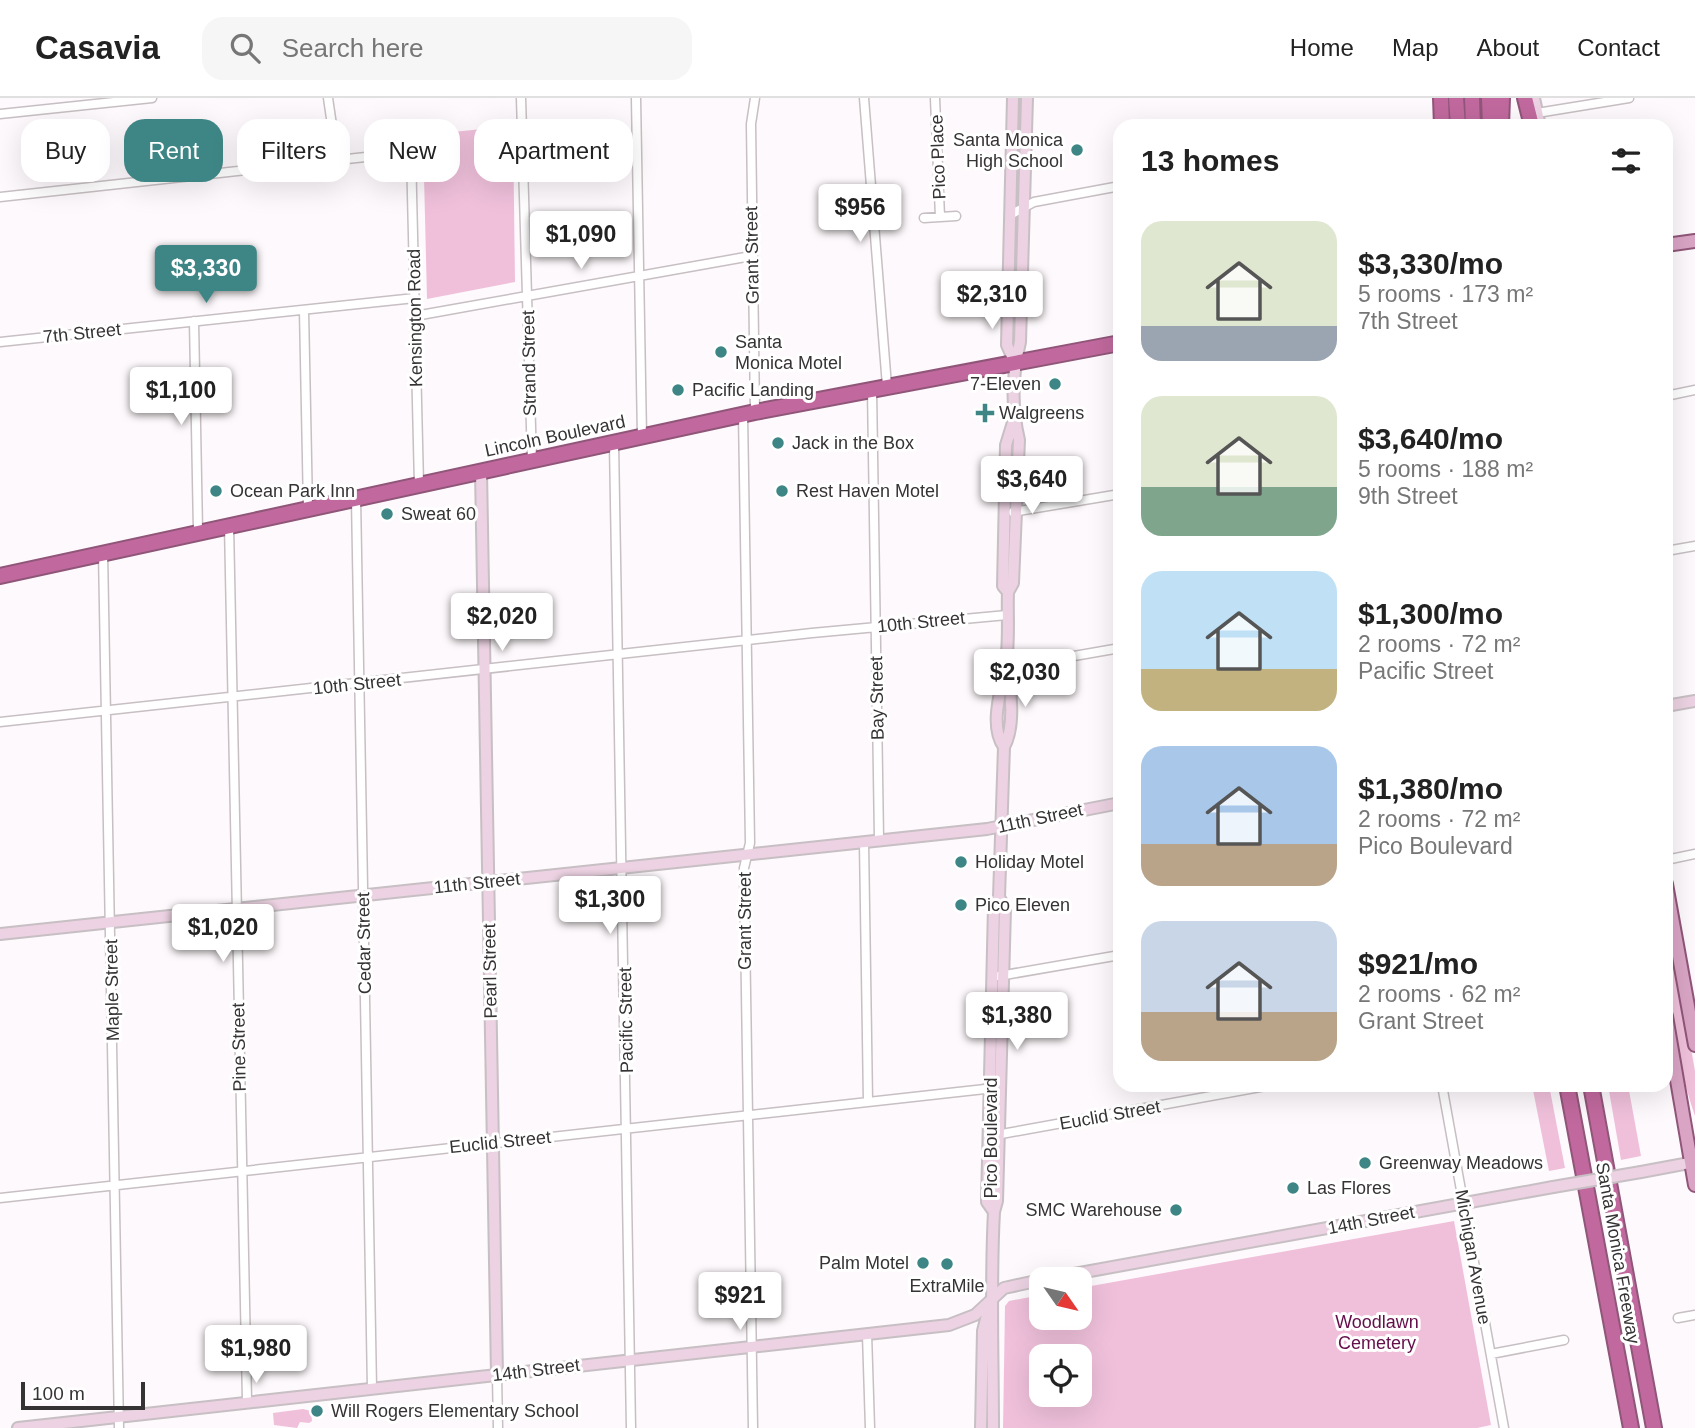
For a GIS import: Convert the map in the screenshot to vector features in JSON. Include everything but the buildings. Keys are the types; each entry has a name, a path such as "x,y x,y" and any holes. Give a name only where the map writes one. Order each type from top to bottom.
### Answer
{"highway":[{"path":"1441,98 1441,119"},
{"path":"1456,98 1458,119"},
{"path":"1472,98 1473,119"},
{"path":"1489,98 1490,119"},
{"path":"1501,119 1502,98"},
{"path":"1525,98 1535,119"},
{"name":"Lincoln Boulevard","path":"0,576 749,413 1113,344"},
{"name":"Santa Monica Freeway","path":"1568,1092 1631,1428"},
{"name":"Santa Monica Freeway","path":"1592,1092 1654,1428"}],"main road":[{"path":"1673,245 1695,241"},
{"path":"1673,918 1692,1009 1695,1045"},
{"path":"1673,1054 1695,1185"}],"street":[{"path":"0,114 152,98"},
{"path":"328,98 331,119"},
{"name":"Strand Street","path":"521,98 532,460"},
{"path":"636,98 642,437"},
{"name":"Grant Street","path":"753,1428 744,868 747,855 751,124 755,98"},
{"path":"864,98 887,386"},
{"name":"Pico Place","path":"935,98 940,217"},
{"name":"Pico Boulevard","path":"1013,98 1007,345 1015,363"},
{"name":"Pico Boulevard","path":"981,1428 983,1331 990,1301 994,1212 997,1201 994,1135 997,976 1005,909 999,897 1004,747 1009,738 1010,682 1005,668 1008,592 1003,586 1011,513 1006,445 1014,419 1015,363 1020,342 1028,201 1027,98"},
{"path":"1534,98 1535,119"},
{"path":"1539,119 1629,98"},
{"name":"Kensington Road","path":"350,158 411,152 419,485"},
{"path":"0,197 237,170"},
{"path":"1010,215 1028,201 1113,187"},
{"path":"924,218 956,216"},
{"path":"415,316 751,256"},
{"name":"7th Street","path":"0,342 415,298"},
{"path":"304,310 308,509"},
{"path":"194,321 198,531"},
{"name":"Bay Street","path":"872,389 879,839"},
{"path":"1673,395 1695,390"},
{"name":"Pacific Street","path":"614,443 628,1128 631,1428"},
{"name":"Pearl Street","path":"481,471 498,1428"},
{"path":"1011,513 1113,495"},
{"name":"Cedar Street","path":"356,498 372,1389"},
{"name":"Pine Street","path":"229,525 247,1401"},
{"path":"1673,550 1695,546"},
{"name":"Maple Street","path":"103,552 119,1423"},
{"name":"10th Street","path":"0,722 1007,615"},
{"path":"1005,668 1113,649"},
{"path":"1673,705 1695,701"},
{"name":"11th Street","path":"0,934 1002,827 1113,804"},
{"path":"864,842 868,1102"},
{"path":"1673,859 1695,854"},
{"path":"997,976 1113,955"},
{"name":"Euclid Street","path":"0,1198 995,1088"},
{"name":"Euclid Street","path":"994,1135 1233,1092"},
{"name":"Michigan Avenue","path":"1443,1092 1504,1428"},
{"name":"14th Street","path":"1092,1271 1693,1162"},
{"name":"14th Street","path":"18,1428 119,1423 247,1401 949,1325 975,1315 1004,1288 1029,1283"},
{"name":"Pico Boulevard","path":"990,1301 994,1329 993,1428"},
{"path":"1678,1318 1695,1315"},
{"path":"867,1334 870,1428"},
{"path":"1491,1354 1564,1340"}],"green space":[{"path":"474,130 474,182 514,182 515,282 427,299 424,182 460,182 460,131"},
{"path":"1673,947 1695,1071 1695,1116 1673,1020"},
{"path":"1533,1092 1550,1092 1565,1168 1549,1171"},
{"path":"1609,1092 1629,1092 1641,1156 1621,1160"},
{"name":"Woodlawn Cemetery","path":"1454,1221 1491,1425 1477,1428 1003,1428 1005,1306 1009,1301 1029,1297 1029,1330 1092,1330 1092,1286"},
{"path":"303,1409 311,1411 312,1421 309,1423 300,1422 297,1428 274,1425 273,1413"}],"place":[{"name":"Santa Monica High School","path":"1077,150"},
{"name":"Santa Monica Motel","path":"721,352"},
{"name":"7-Eleven","path":"1055,384"},
{"name":"Pacific Landing","path":"678,390"},
{"name":"Walgreens","path":"985,413"},
{"name":"Jack in the Box","path":"778,443"},
{"name":"Ocean Park Inn","path":"216,491"},
{"name":"Rest Haven Motel","path":"782,491"},
{"name":"Sweat 60","path":"387,514"},
{"name":"Holiday Motel","path":"961,862"},
{"name":"Pico Eleven","path":"961,905"},
{"name":"Greenway Meadows","path":"1365,1163"},
{"name":"Las Flores","path":"1293,1188"},
{"name":"SMC Warehouse","path":"1176,1210"},
{"name":"Palm Motel","path":"923,1263"},
{"name":"ExtraMile","path":"947,1264"},
{"name":"Will Rogers Elementary School","path":"317,1411"}]}
